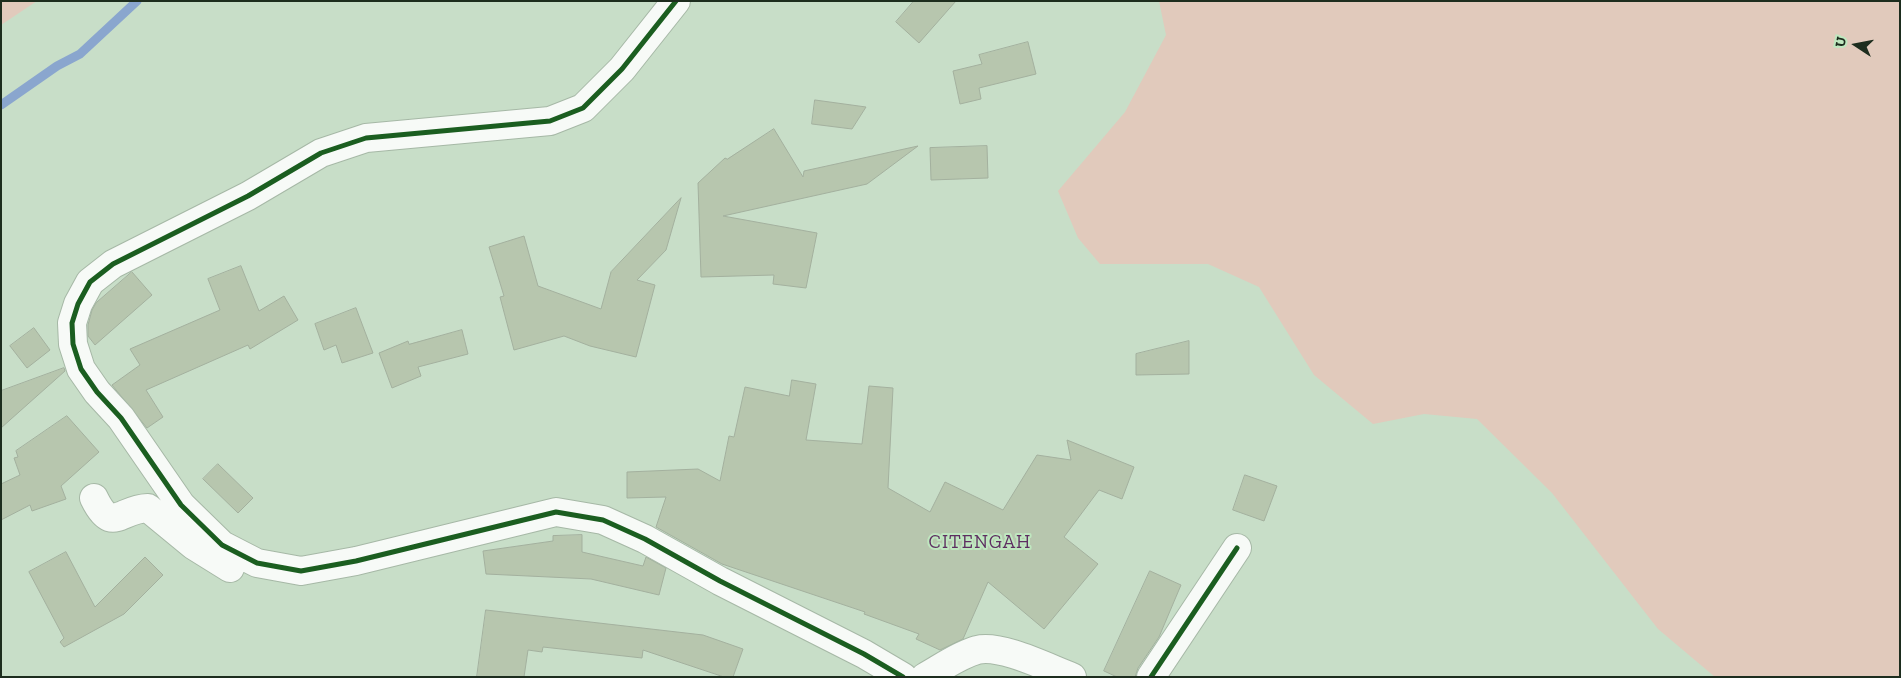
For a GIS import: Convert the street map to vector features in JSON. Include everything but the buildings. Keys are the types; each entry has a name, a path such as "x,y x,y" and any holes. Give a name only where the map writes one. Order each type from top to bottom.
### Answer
{"street":[{"path":"676,1 622,69 583,108 550,121 366,138 321,153 248,196 112,264 90,282 78,304 72,323 73,344 81,369 97,392 122,418 181,505 222,545 257,563 301,571 356,561 556,512 603,520 646,538 720,581 864,654 903,677"},
{"path":"94,498 102,513 108,518 116,518 138,508 148,508 193,546 240,573 260,578 270,576 278,567"},
{"path":"1151,677 1237,548"},
{"path":"925,677 977,650 991,649 1018,656 1072,677"}],"shaded area":[{"path":"1,1 37,1 1,25"},
{"path":"1159,1 1900,1 1900,677 1715,677 1658,629 1552,493 1477,419 1424,414 1373,424 1314,375 1259,287 1208,264 1100,264 1078,238 1058,191 1125,112 1166,35"}],"waterway":[{"path":"1,105 57,66 80,54 137,1"}],"cycle path":[{"path":"676,1 622,69 583,108 550,121 366,138 321,153 248,196 113,264 90,282 78,304 72,323 73,344 81,369 97,392 121,418 181,505 222,545 257,563 301,571 356,561 556,512 603,520 645,539 720,581 864,654 903,677"},
{"path":"1151,677 1237,548"}],"district":[{"name":"CITENGAH","path":"980,543"}]}
